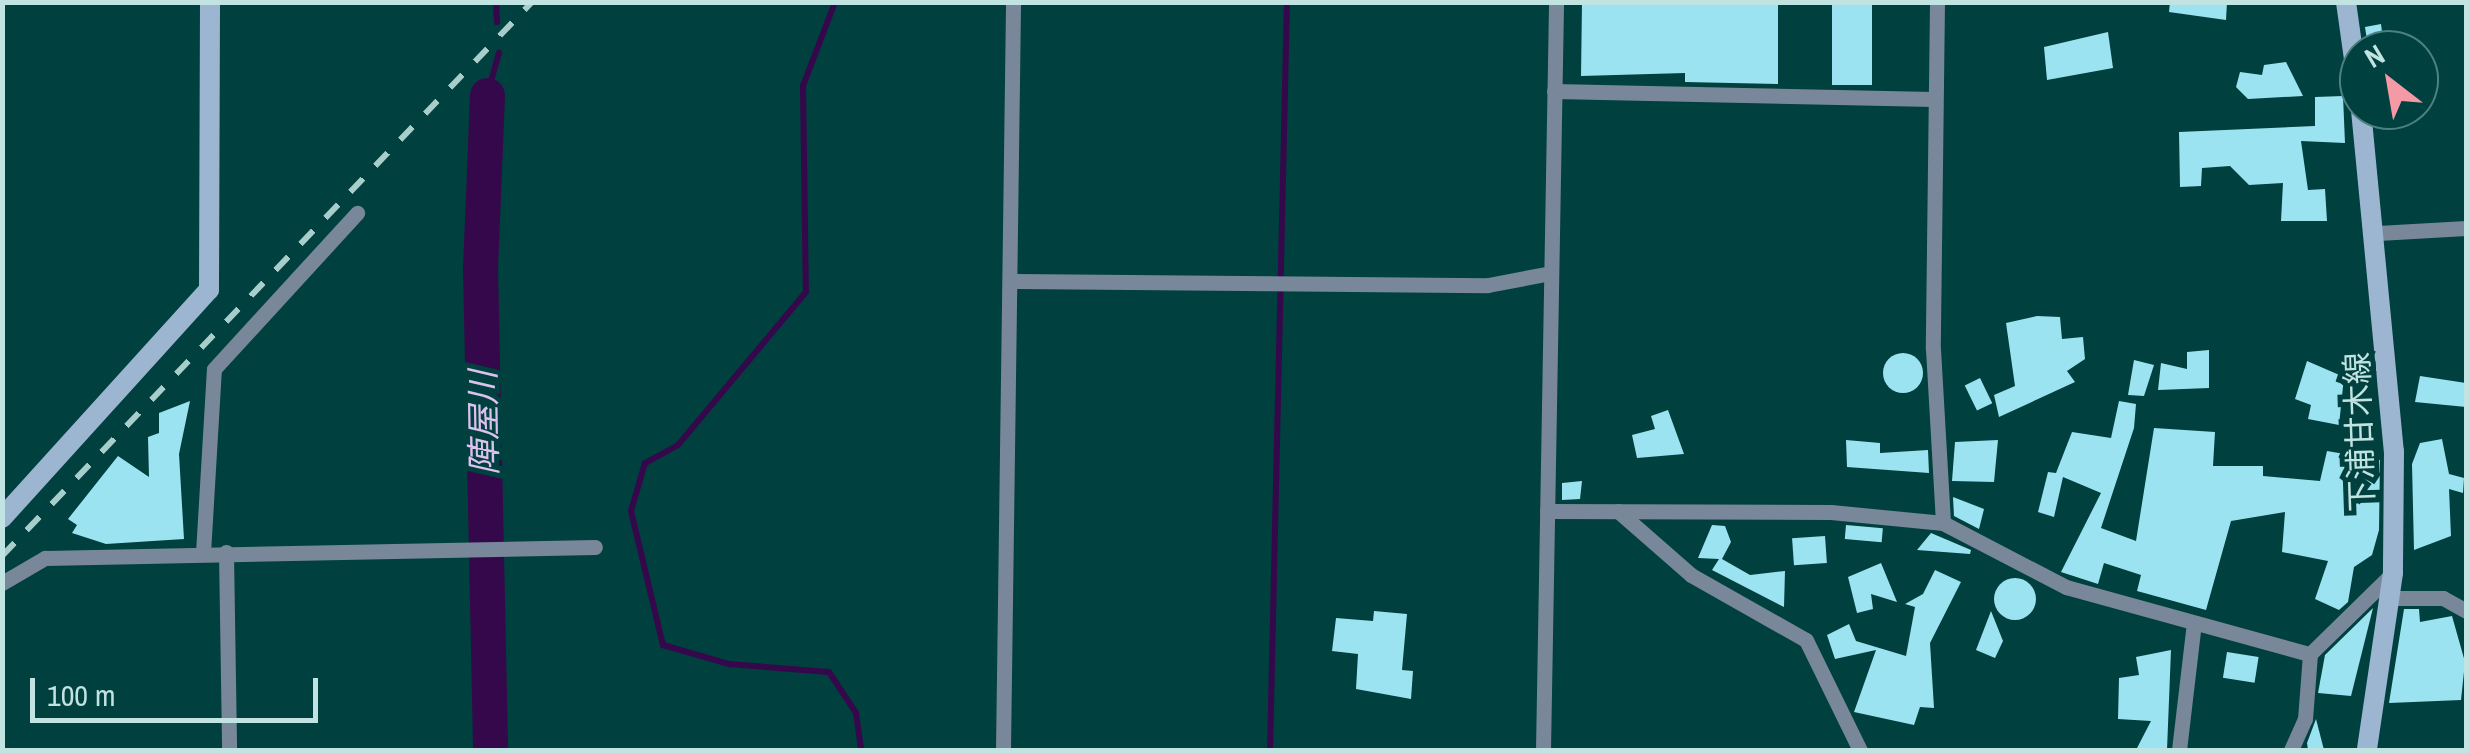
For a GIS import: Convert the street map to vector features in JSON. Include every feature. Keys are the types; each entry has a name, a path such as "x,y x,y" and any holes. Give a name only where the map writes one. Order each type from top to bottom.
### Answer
{"main road":[{"path":"2,518 209,290 210,2"},
{"path":"2346,2 2350,30"},
{"name":"下浦甘木線","path":"2364,130 2378,234 2393,573 2367,750"}],"street":[{"path":"1002,750 1013,2"},
{"path":"1543,750 1556,2"},
{"path":"1937,2 1933,99 1943,523"},
{"path":"1554,91 1933,99"},
{"path":"202,553 214,369 357,212"},
{"path":"2378,234 2466,228"},
{"path":"1010,281 1488,285 1550,273"},
{"path":"1546,511 1943,523 2066,587 2310,654"},
{"path":"1618,511 1691,575 1806,640 1860,750"},
{"path":"2,583 45,558 595,547"},
{"path":"226,552 229,750"},
{"path":"2291,750 2305,719 2310,654 2393,573"},
{"path":"2389,598 2443,598 2466,611"},
{"path":"2179,750 2194,623"}],"building":[{"path":"1582,2 1778,2 1778,84 1685,82 1685,73 1581,76"},
{"path":"1832,2 1872,2 1872,85 1832,85"},
{"path":"2170,2 2227,2 2226,20 2169,12"},
{"path":"2381,24 2382,30 2365,30"},
{"path":"2108,32 2113,68 2047,80 2044,47"},
{"path":"2286,62 2303,96 2248,99 2236,87 2240,72 2262,75 2264,65"},
{"path":"2339,96 2339,130 2344,130 2345,143 2301,141 2308,190 2325,189 2327,221 2281,221 2283,183 2249,185 2230,166 2202,168 2201,186 2180,187 2179,132 2315,126 2315,97"},
{"path":"2037,316 2060,317 2062,339 2083,337 2085,359 2067,371 2075,382 1999,417 1994,395 2015,386 2006,323"},
{"path":"2209,350 2209,388 2158,390 2161,363 2187,369 2187,352"},
{"path":"1903,353 1917,359 1923,373 1917,387 1903,393 1889,387 1883,373 1889,359"},
{"path":"2134,360 2154,365 2144,396 2128,395"},
{"path":"2307,361 2344,377 2339,425 2308,419 2311,405 2295,399"},
{"path":"2420,376 2466,383 2466,407 2415,402"},
{"path":"1980,378 1992,403 1977,411 1965,385"},
{"path":"190,401 179,454 184,539 106,544 72,533 77,525 68,519 118,456 149,477 148,437 159,433 159,413"},
{"path":"2119,401 2136,404 2134,428 2101,528 2136,541 2154,428 2215,432 2213,466 2263,466 2263,476 2320,481 2327,451 2380,460 2379,530 2372,555 2354,567 2348,602 2339,610 2315,599 2328,561 2282,552 2285,512 2231,521 2206,610 2137,591 2141,575 2104,563 2098,584 2061,572 2101,493 2063,477 2054,517 2038,512 2048,472 2056,473 2072,432 2111,438"},
{"path":"1668,410 1684,454 1637,458 1632,435 1655,429 1651,416"},
{"path":"2442,439 2449,474 2464,478 2463,493 2449,489 2451,536 2414,550 2412,464 2420,443"},
{"path":"1846,440 1880,443 1880,453 1928,450 1929,473 1847,467"},
{"path":"1998,440 1994,482 1952,481 1955,442"},
{"path":"1582,481 1580,499 1562,500 1562,483"},
{"path":"1953,497 1984,509 1979,529 1954,516"},
{"path":"1712,525 1725,526 1731,542 1722,559 1750,575 1785,571 1784,607 1712,570 1719,559 1698,558"},
{"path":"1846,525 1883,528 1882,542 1845,539"},
{"path":"1931,533 1971,550 1970,554 1917,550"},
{"path":"1825,536 1827,563 1794,565 1792,538"},
{"path":"1881,563 1897,602 1871,594 1873,609 1857,613 1848,577"},
{"path":"1935,570 1961,582 1930,643 1934,708 1920,707 1914,725 1854,712 1876,650 1835,659 1827,635 1849,624 1856,641 1906,656 1915,607 1905,604 1923,594"},
{"path":"2015,578 2030,584 2036,599 2030,614 2015,620 2000,614 1994,599 2000,584"},
{"path":"2373,608 2351,696 2318,693 2325,655"},
{"path":"2404,609 2419,609 2420,622 2452,616 2465,662 2461,700 2389,703"},
{"path":"1374,611 1407,614 1402,670 1413,671 1411,699 1356,689 1358,654 1332,651 1336,618 1373,621"},
{"path":"1991,611 2003,641 1995,658 1976,650"},
{"path":"2171,650 2167,750 2136,750 2151,721 2118,719 2119,678 2139,675 2136,657"},
{"path":"2227,652 2259,657 2255,683 2223,678"},
{"path":"2316,719 2324,750 2308,750 2307,743"}],"waterway":[{"path":"496,2 497,22"},
{"path":"835,2 803,86 806,292 678,445 645,463 631,511 663,645 729,664 829,672 856,713 861,750"},
{"path":"1270,750 1287,2"},
{"path":"487,95 499,53"},
{"name":"陣屋川","path":"487,95 480,267 490,750"}],"railway":[{"path":"2,556 532,2"}]}
